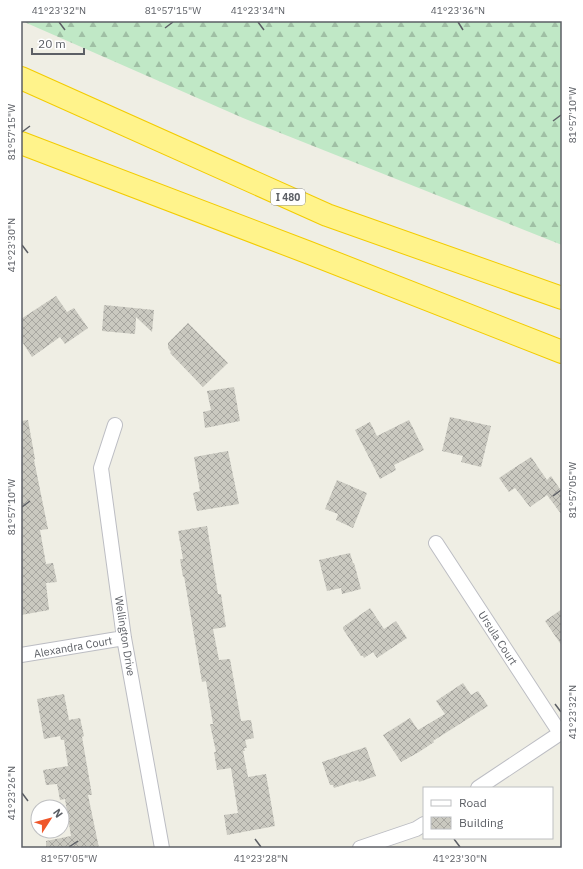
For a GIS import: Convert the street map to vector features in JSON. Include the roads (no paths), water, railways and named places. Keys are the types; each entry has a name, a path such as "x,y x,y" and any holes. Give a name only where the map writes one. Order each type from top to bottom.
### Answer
{"highway":[{"name":"I 480","path":"21,78 326,215 562,298"},
{"path":"21,143 307,252 562,352"}],"street":[{"name":"Wellington Drive","path":"115,425 101,468 124,638 162,848"},
{"name":"Ursula Court","path":"436,543 561,732"},
{"name":"Alexandra Court","path":"21,656 124,638"},
{"path":"479,787 561,732"},
{"path":"360,848 416,829 423,825"}]}
